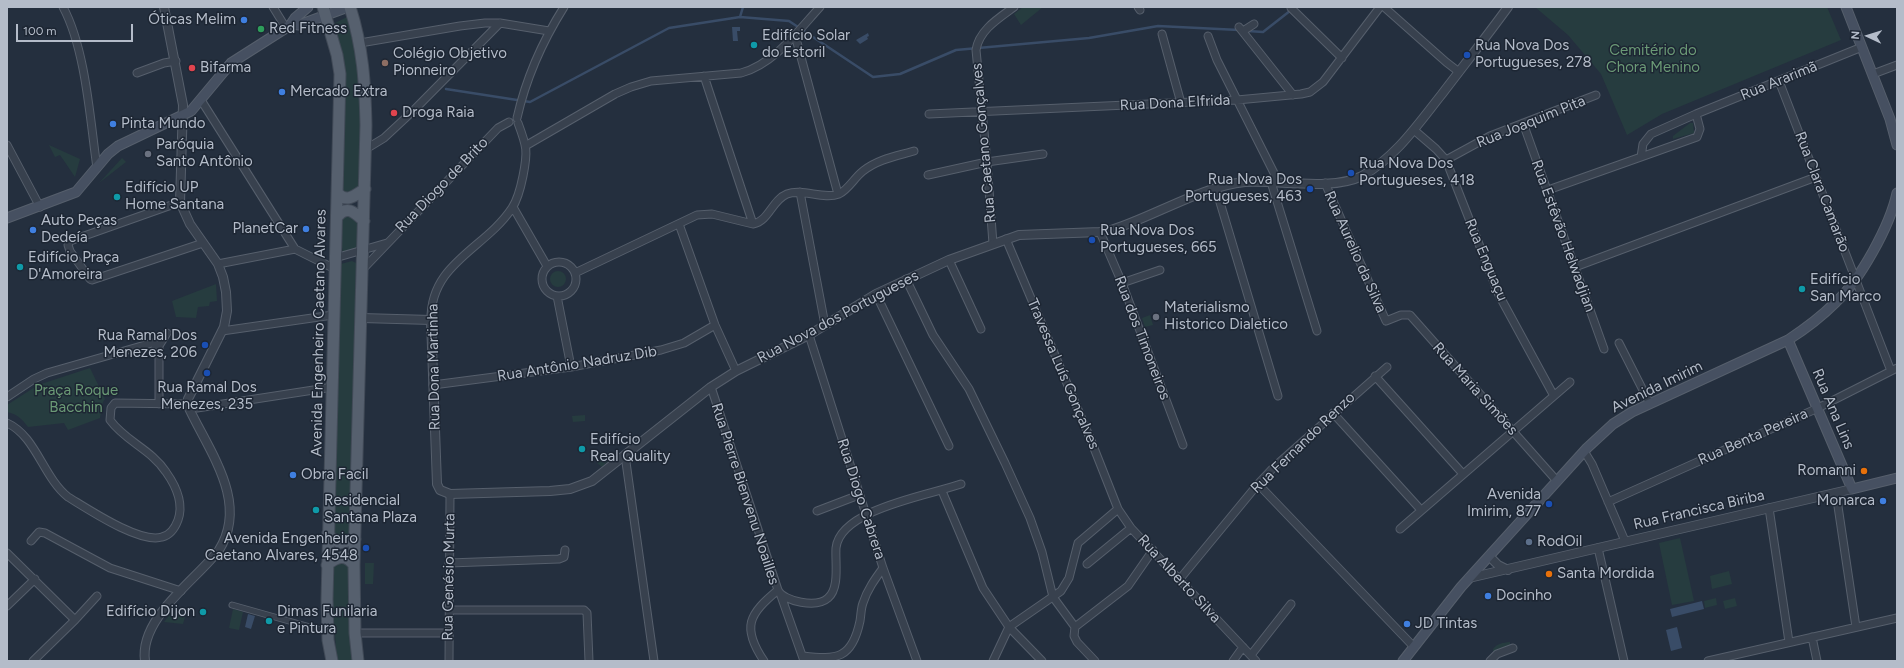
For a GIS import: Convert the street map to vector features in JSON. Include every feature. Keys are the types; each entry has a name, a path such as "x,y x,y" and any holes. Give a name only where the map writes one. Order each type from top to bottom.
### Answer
{"main road":[{"path":"7,218 40,207 76,192 108,154 118,146 191,111 221,74 232,63 288,26 308,7"},
{"path":"288,26 299,25 324,11 349,7 360,43 365,77 366,149 364,249 354,565 355,633 358,661"},
{"path":"1846,7 1890,119 1897,145"},
{"name":"Avenida Engenheiro Caetano Alvares","path":"324,11 337,55 340,74 338,194 333,315 333,387 327,565 328,632 332,661"},
{"path":"338,194 343,197 351,198 365,189"},
{"name":"Avenida Imirim","path":"1403,661 1469,578 1584,451 1613,424 1650,404 1788,340 1837,302 1855,278 1880,238 1890,215 1897,193"},
{"path":"337,217 342,211 349,210 356,212 364,221"},
{"name":"Rua Ana Lins","path":"1788,340 1852,489"},
{"name":"Rua Francisca Biriba","path":"1852,489 1897,478"},
{"path":"328,533 332,538 340,543 355,539"},
{"path":"327,565 340,557 348,559 354,565"}],"street":[{"path":"63,7 72,23 77,44 97,168"},
{"path":"145,661 146,639 152,627 167,606 219,550 224,542 230,516 230,503 226,486 187,404 188,399 222,331 226,311 226,292 223,277 218,264 190,224 180,202 183,105 176,61 164,7"},
{"path":"273,7 288,26"},
{"path":"564,7 548,32 528,78 514,122 527,145 615,94 631,87 652,81 741,73 754,69 766,62 795,35 820,7"},
{"name":"Rua Caetano Gonçalves","path":"993,244 976,50 977,42 982,34 1014,7"},
{"name":"Rua Dona Elfrida","path":"929,114 982,113 1237,100 1310,92 1318,87 1342,58 1380,7"},
{"path":"1384,7 1459,72"},
{"name":"Rua Nova dos Portugueses","path":"450,494 570,489 592,481 711,387 736,371 809,335 876,294 906,279 949,260 1006,239 1034,234 1100,232 1129,224 1216,189 1244,182 1325,183 1349,181 1372,169 1393,153 1414,130 1508,7"},
{"path":"1291,8 1342,58"},
{"path":"366,149 384,138 409,115 500,23"},
{"path":"360,43 460,26 500,23 548,32"},
{"path":"1254,24 1241,29 1293,95"},
{"path":"1162,34 1180,103"},
{"path":"795,35 838,194"},
{"path":"1208,36 1216,60 1274,173 1274,182 1317,332"},
{"name":"Rua Ararimã","path":"1641,157 1643,144 1651,134 1696,114 1862,47"},
{"path":"137,73 176,61"},
{"path":"1873,74 1897,65"},
{"path":"704,76 753,224"},
{"name":"Rua Clara Camarão","path":"1779,81 1855,278 1894,370"},
{"name":"Rua Joaquim Pita","path":"1446,160 1490,136 1596,96"},
{"path":"201,100 295,249"},
{"path":"1548,190 1697,137 1700,129 1696,114"},
{"name":"Rua Diogo de Brito","path":"363,269 498,128 514,122"},
{"name":"Rua Estêvão Helwadjian","path":"1523,123 1604,348"},
{"name":"Rua Enguaçu","path":"1414,130 1446,160 1496,289 1554,396"},
{"path":"7,145 40,207"},
{"name":"Rua Dona Martinha","path":"450,494 440,490 437,484 431,320 432,302 439,282 447,272 500,223 513,207 522,180 527,145"},
{"path":"575,273 697,215 712,214 753,224 763,219 782,198 788,194 800,192 830,195 838,194 872,165 914,151"},
{"path":"928,175 987,162 1043,154"},
{"path":"1575,267 1816,177"},
{"name":"Rua Aurelio da Silva","path":"1325,183 1386,321"},
{"path":"1216,189 1278,396"},
{"path":"800,192 825,325"},
{"path":"180,202 70,241 68,245 70,251 90,280 92,280 203,242"},
{"path":"513,207 547,266"},
{"path":"679,224 715,325 736,371"},
{"name":"Rua dos Timoneiros","path":"1100,232 1122,283 1183,445"},
{"name":"Travessa Luís Gonçalves","path":"1006,239 1082,417 1118,509"},
{"name":"Rua Diogo de Brito","path":"335,264 364,249 387,243"},
{"path":"218,264 295,249 335,264"},
{"path":"949,260 981,329"},
{"path":"558,261 569,264 575,273 576,280 574,287 564,295 557,296 546,290 542,284 543,271 547,266 558,261"},
{"path":"1122,283 1160,270"},
{"path":"906,279 933,335 969,389 1005,463 1030,518 1042,552 1053,597 1075,627 1074,636 1077,642 1095,661"},
{"path":"876,294 949,446"},
{"path":"557,296 571,366"},
{"path":"222,331 333,315"},
{"name":"Rua Maria Simões","path":"1386,321 1401,315 1410,316 1557,481"},
{"path":"362,318 431,320"},
{"name":"Rua Antônio Nadruz Dib","path":"433,385 571,366 673,347 715,325"},
{"path":"159,404 159,346 167,333"},
{"name":"Rua Diogo Cabrera","path":"809,335 883,568 917,661"},
{"path":"7,397 34,379 47,373 152,342 159,346"},
{"path":"1619,343 1650,404"},
{"name":"Rua Fernando Renzo","path":"1179,580 1258,484 1333,413 1387,367"},
{"name":"Rua Benta Pereira","path":"1608,502 1818,408 1894,370"},
{"path":"1375,376 1463,474"},
{"path":"1400,529 1570,382"},
{"path":"7,423 23,433 45,471 60,491 68,497 136,534 160,538 167,536 173,531 177,523 180,498 166,471 158,460 114,424 110,415 111,408 116,403 187,404 197,408 333,387"},
{"name":"Rua Pierre Bienvenu Noailles","path":"711,387 779,591 761,606 751,622 751,639 764,661"},
{"path":"1333,413 1421,510"},
{"path":"1584,451 1592,464 1624,541"},
{"path":"625,455 654,661"},
{"path":"779,591 802,603 814,604 829,598 834,584 836,546 839,538 849,525 866,515 898,502 942,491 961,484"},
{"path":"1258,484 1414,647"},
{"name":"Rua Francisca Biriba","path":"1469,578 1852,489"},
{"path":"942,491 983,588 1009,627 1042,661"},
{"path":"1836,493 1856,627"},
{"name":"Rua Genésio Murta","path":"449,661 448,610 450,494"},
{"path":"817,511 859,495"},
{"path":"1769,508 1789,642"},
{"path":"993,661 1009,627 1053,597 1066,585 1078,543 1118,509"},
{"name":"Rua Alberto Silva","path":"1118,509 1131,528 1254,658"},
{"path":"1087,564 1131,528"},
{"path":"32,540 39,532 45,533 110,568 181,590"},
{"path":"1598,548 1624,661"},
{"path":"449,562 559,559 564,557 565,550"},
{"path":"1075,627 1128,586 1153,550"},
{"path":"7,553 75,620"},
{"path":"1489,556 1498,565 1508,570"},
{"path":"779,591 804,658 832,658 841,656 847,651 857,634 865,597 883,568"},
{"path":"7,606 35,579"},
{"path":"33,661 75,620 96,596"},
{"path":"1254,658 1291,604"},
{"path":"232,605 328,632"},
{"path":"448,610 584,610 587,613 589,661"},
{"path":"1708,661 1897,618"},
{"path":"355,633 448,633"},
{"path":"1812,637 1817,661"},
{"path":"1233,661 1243,646"},
{"path":"1490,661 1497,654 1513,648"}],"green space":[{"path":"1023,7 1043,7 1021,25 1014,14"},
{"name":"Cemitério do Chora Menino","path":"1535,7 1827,7 1841,40 1662,114 1627,135 1601,74 1568,35"},
{"path":"347,17 358,70 361,119 358,189 345,195 342,190 333,24"},
{"path":"1690,123 1693,123 1694,133 1673,139 1673,136"},
{"path":"49,145 80,159 75,177 60,155 55,157"},
{"path":"122,158 126,162 99,183"},
{"path":"345,212 358,219 357,248 343,252 341,244 341,215"},
{"path":"352,261 356,263 350,538 344,540 333,534 341,264"},
{"path":"555,271 561,271 566,276 564,285 561,287 555,287 550,282 550,276"},
{"path":"216,284 217,301 210,302 209,306 198,307 196,318 176,317 172,301"},
{"path":"1150,315 1153,325 1145,327 1142,318"},
{"name":"Praça Roque Bacchin","path":"90,368 105,399 100,418 68,430 64,423 28,427 19,417 7,412 7,405 38,385"},
{"path":"585,415 585,421 573,422 572,416"},
{"path":"608,454 610,459 602,467 597,463"},
{"path":"1680,538 1694,601 1672,605 1659,543"},
{"path":"337,560 351,565 355,661 337,661 332,597 333,566"},
{"path":"365,563 374,563 373,584 365,584"},
{"path":"1729,571 1732,584 1712,589 1710,576"},
{"path":"1716,598 1717,605 1705,608 1704,601"},
{"path":"1735,598 1737,606 1725,609 1723,601"},
{"path":"233,609 243,612 239,630 229,628"},
{"path":"172,612 185,617 183,624 164,622"},
{"path":"1510,642 1511,652 1494,656 1493,649 1495,647 1500,644"}],"water":[{"path":"732,27 740,27 740,31 737,31 738,41 733,41"},
{"path":"868,33 868,39 860,44 856,40"},
{"path":"1702,601 1704,609 1672,617 1670,609"},
{"path":"248,614 255,616 251,629 245,627"},
{"path":"1677,627 1682,648 1671,651 1666,630"}],"waterway":[{"path":"740,17 743,7"},
{"path":"1248,31 1263,32 1295,7"},
{"path":"446,89 530,102 669,28 740,17 789,21 873,77 900,74 956,50 1089,38 1158,26 1239,30"}],"place":[{"name":"Óticas Melim","path":"244,20"},
{"name":"Red Fitness","path":"261,29"},
{"name":"Edifício Solar do Estoril","path":"754,45"},
{"name":"Rua Nova Dos Portugueses, 278","path":"1467,55"},
{"name":"Colégio Objetivo Pionneiro","path":"385,63"},
{"name":"Bifarma","path":"192,68"},
{"name":"Mercado Extra","path":"282,92"},
{"name":"Droga Raia","path":"394,113"},
{"name":"Pinta Mundo","path":"113,124"},
{"name":"Paróquia Santo Antônio","path":"148,154"},
{"name":"Rua Nova Dos Portugueses, 418","path":"1351,173"},
{"name":"Rua Nova Dos Portugueses, 463","path":"1310,189"},
{"name":"Edifício UP Home Santana","path":"117,197"},
{"name":"PlanetCar","path":"306,229"},
{"name":"Auto Peças Dedeía","path":"33,230"},
{"name":"Rua Nova Dos Portugueses, 665","path":"1092,240"},
{"name":"Edifício Praça D'Amoreira","path":"20,267"},
{"name":"Edifício San Marco","path":"1802,289"},
{"name":"Materialismo Historico Dialetico","path":"1156,317"},
{"name":"Rua Ramal Dos Menezes, 206","path":"205,345"},
{"name":"Rua Ramal Dos Menezes, 235","path":"207,373"},
{"name":"Edifício Real Quality","path":"582,449"},
{"name":"Romanni","path":"1864,471"},
{"name":"Obra Facil","path":"293,475"},
{"name":"Monarca","path":"1883,501"},
{"name":"Avenida Imirim, 877","path":"1549,504"},
{"name":"Residencial Santana Plaza","path":"316,510"},
{"name":"RodOil","path":"1529,542"},
{"name":"Avenida Engenheiro Caetano Alvares, 4548","path":"366,548"},
{"name":"Santa Mordida","path":"1549,574"},
{"name":"Docinho","path":"1488,596"},
{"name":"Edifício Dijon","path":"203,612"},
{"name":"Dimas Funilaria e Pintura","path":"269,621"},
{"name":"JD Tintas","path":"1407,624"}]}
